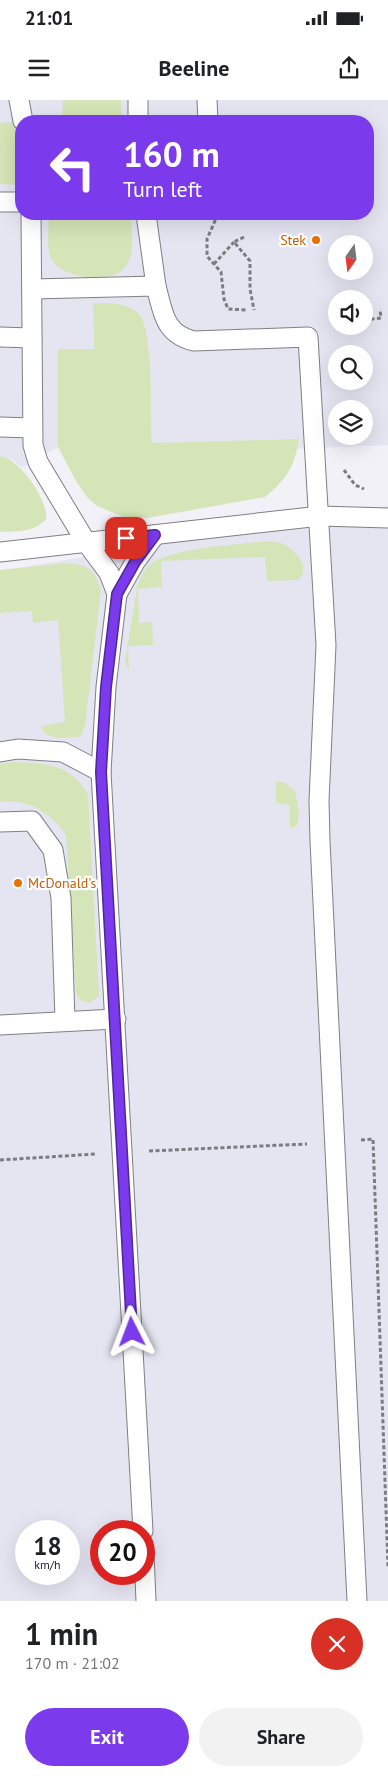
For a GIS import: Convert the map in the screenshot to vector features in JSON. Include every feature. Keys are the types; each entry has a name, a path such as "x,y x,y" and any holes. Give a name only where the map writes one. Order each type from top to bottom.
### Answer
{"lane":[{"path":"19,100 23,115"},
{"path":"138,100 138,115"},
{"path":"207,100 208,115"},
{"path":"0,202 15,202"},
{"path":"31,220 33,445 38,462 86,542 110,573 117,594"},
{"path":"148,220 156,286 167,324 178,336 194,341 308,337 320,516 326,645 319,801 320,841 357,1601"},
{"path":"32,289 156,286"},
{"path":"0,337 32,338"},
{"path":"0,427 32,428"},
{"path":"0,552 320,516 388,518"},
{"path":"142,1520 101,772 106,687 117,594 135,562 155,535"},
{"path":"9,750 63,752 101,772"},
{"path":"0,822 32,821 53,850 62,898 65,1020"},
{"path":"0,1025 65,1020 116,1019"},
{"path":"145,1585 146,1601"}],"path":[{"path":"215,220 206,239 207,256 221,272 224,299 228,309 254,310 261,314"},
{"path":"214,264 234,242 244,236"},
{"path":"234,242 250,261 250,289 254,310"},
{"path":"373,319 381,318 380,309"},
{"path":"315,452 338,461 355,485 371,492"},
{"path":"0,1160 373,1140 388,1567"}],"shaded area":[{"path":"0,100 388,100 388,445 106,455 108,303 93,304 94,350 58,349 58,447 21,468 13,460 0,456"},
{"path":"388,506 388,1601 0,1601 0,571"}],"green space":[{"path":"63,100 121,100 122,115 62,115"},
{"path":"15,122 15,185 0,184 0,123"},
{"path":"49,220 131,220 132,247 129,260 120,272 110,276 99,278 86,277 74,275 63,270 55,264 50,256"},
{"path":"93,303 117,304 128,307 138,313 143,321 149,354 152,443 299,439 292,465 279,485 265,497 147,518 124,517 97,506 87,497 58,447 58,349 94,349"},
{"path":"0,456 16,464 38,492 46,511 46,519 36,527 0,532"},
{"path":"268,541 284,544 301,560 303,571 302,576 298,580 267,581 265,557 161,561 162,587 138,589 139,623 152,622 153,645 128,646 129,672 125,661 137,588 142,575 150,565 172,554 224,545"},
{"path":"67,563 81,565 90,569 96,577 101,590 85,726 80,737 58,738 45,734 41,726 65,722 58,620 33,623 32,611 0,613 0,570"},
{"path":"14,762 37,763 56,767 73,776 88,794 99,996 90,1003 80,1000 76,993 66,835 53,820 38,809 20,803 0,802 0,764"},
{"path":"276,782 284,782 295,791 299,812 297,826 290,828 290,805 276,803"}],"place":[{"name":"Stek","path":"316,240"},
{"name":"McDonald's","path":"18,883"}],"route":[{"path":"126,538 155,535 135,562 117,594 106,687 101,772 121,1099 132,1332"}]}
